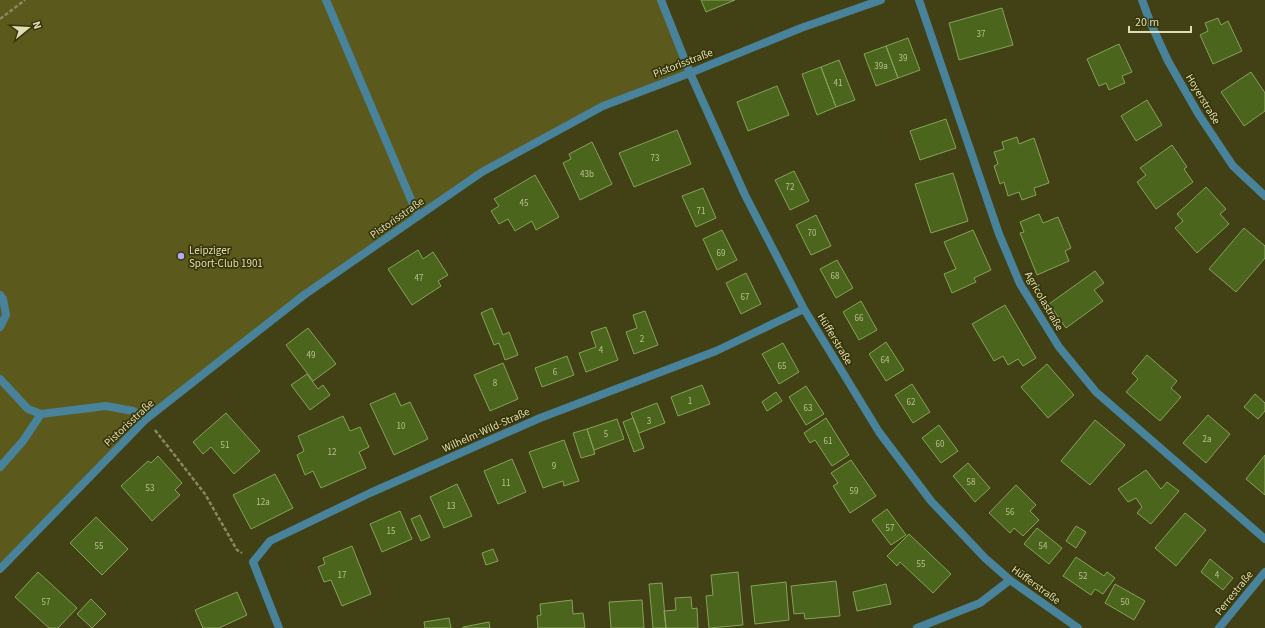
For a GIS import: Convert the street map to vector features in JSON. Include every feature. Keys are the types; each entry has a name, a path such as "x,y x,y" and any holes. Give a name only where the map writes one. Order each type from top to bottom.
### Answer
{"street":[{"path":"326,0 418,216"},
{"name":"Hüfferstraße","path":"661,0 690,73 745,195 804,309 879,432 931,501 985,558 1010,580 1078,628"},
{"name":"Pistorisstraße","path":"0,569 146,419 304,295 482,172 603,106 801,28 881,0"},
{"name":"Agricolastraße","path":"919,0 998,234 1020,284 1059,347 1096,392 1265,539"},
{"name":"Hoyerstraße","path":"1142,0 1168,61 1199,115 1233,166 1265,196"},
{"path":"0,295 4,299 6,315 0,327"},
{"name":"Wilhelm-Wild-Straße","path":"253,562 270,541 370,493 540,418 716,351 804,309"},
{"path":"0,379 28,409 40,414 106,406 134,411 146,419"},
{"path":"0,467 23,441 40,414"},
{"path":"253,562 280,628"},
{"name":"Perrestraße","path":"1219,628 1265,572"},
{"path":"917,628 980,603 1010,580"}],"path":[{"path":"0,19 25,0"},
{"path":"146,419 205,494 237,550 253,562"}],"shaded area":[{"name":"Leipziger Sport-Club 1901","path":"0,0 661,0 690,73 603,106 482,172 304,295 146,419 0,569"}],"building":[{"path":"701,0 735,0 706,12"},
{"path":"1002,8 1013,45 959,60 949,23"},
{"path":"1218,18 1221,25 1228,21 1242,51 1213,64 1200,35 1208,31 1205,23"},
{"path":"908,38 920,70 898,78 886,46"},
{"path":"1119,44 1132,72 1122,76 1125,83 1109,90 1106,83 1099,86 1087,59"},
{"path":"886,46 898,78 876,86 864,54"},
{"path":"839,60 855,100 836,107 821,67"},
{"path":"821,67 836,107 817,115 802,74"},
{"path":"1251,72 1265,93 1265,111 1244,126 1221,92"},
{"path":"777,86 789,115 748,131 737,102"},
{"path":"1147,100 1162,125 1136,141 1121,116"},
{"path":"946,119 956,148 920,160 910,131"},
{"path":"677,130 691,164 634,187 619,153"},
{"path":"1017,137 1019,144 1034,138 1049,183 1034,188 1036,195 1022,200 1019,192 1008,196 1004,182 1000,184 994,166 998,164 994,152 1004,149 1002,142"},
{"path":"592,142 612,184 580,200 563,163 571,159 569,154"},
{"path":"1172,145 1187,167 1184,169 1193,182 1156,209 1137,182 1146,175 1140,168"},
{"path":"794,171 809,201 790,210 775,180"},
{"path":"953,173 968,221 931,233 915,184"},
{"path":"535,175 559,217 536,230 532,221 515,231 508,219 499,224 491,211 499,206 494,199"},
{"path":"1206,187 1226,209 1220,214 1229,224 1197,253 1175,228 1183,221 1177,214"},
{"path":"703,188 716,218 696,227 682,196"},
{"path":"1039,214 1043,223 1058,217 1071,248 1065,251 1069,261 1037,275 1020,233 1024,232 1020,222"},
{"path":"816,215 831,246 811,255 796,225"},
{"path":"1244,228 1265,246 1265,258 1236,292 1209,269"},
{"path":"722,230 737,260 717,270 703,239"},
{"path":"973,230 991,270 974,278 976,282 952,293 944,274 956,269 944,242"},
{"path":"418,250 423,259 433,252 448,275 438,281 441,286 412,305 388,269"},
{"path":"837,260 853,288 836,298 820,269"},
{"path":"1095,271 1104,283 1094,290 1103,301 1066,328 1049,304"},
{"path":"746,273 761,304 741,314 726,283"},
{"path":"861,301 877,330 859,340 843,312"},
{"path":"1005,305 1036,358 1023,366 1018,359 1008,365 1003,356 994,361 972,324"},
{"path":"492,308 503,335 509,332 518,355 505,360 499,343 494,345 481,313"},
{"path":"645,311 658,345 634,354 626,332 637,328 633,315"},
{"path":"606,327 618,360 586,372 579,353 596,347 591,332"},
{"path":"308,328 336,364 313,381 286,345"},
{"path":"886,342 904,370 886,381 869,354"},
{"path":"783,343 799,372 779,384 762,354"},
{"path":"1147,355 1177,381 1171,388 1181,397 1160,421 1126,392 1138,379 1132,373"},
{"path":"567,356 574,375 542,387 535,368"},
{"path":"503,363 518,399 490,411 474,375"},
{"path":"1047,364 1074,395 1048,418 1021,387"},
{"path":"307,374 318,389 323,385 330,395 310,410 291,385"},
{"path":"912,384 930,412 913,423 895,395"},
{"path":"702,385 710,404 678,416 671,397"},
{"path":"806,386 824,414 806,425 789,397"},
{"path":"776,392 782,401 767,411 762,402"},
{"path":"395,393 401,406 410,402 428,439 394,455 370,404"},
{"path":"1255,394 1265,403 1265,411 1258,419 1244,407"},
{"path":"657,403 665,423 639,433 631,413"},
{"path":"226,413 260,451 234,474 211,447 203,454 193,442"},
{"path":"1208,415 1230,434 1206,463 1183,443"},
{"path":"343,416 350,431 360,427 369,447 359,452 366,468 321,488 313,471 305,475 297,455 304,451 298,436"},
{"path":"633,418 644,448 634,452 623,422"},
{"path":"826,418 849,455 832,466 815,440 810,443 804,433"},
{"path":"617,419 624,439 594,450 587,429"},
{"path":"1095,420 1125,445 1090,485 1061,461"},
{"path":"939,425 958,451 941,463 922,438"},
{"path":"587,429 595,454 581,458 573,433"},
{"path":"564,440 579,481 564,486 563,481 543,488 529,452"},
{"path":"1265,455 1265,495 1246,479"},
{"path":"158,456 182,483 175,490 180,495 152,521 121,486 148,461 151,463"},
{"path":"512,459 526,492 498,504 484,471"},
{"path":"851,460 876,496 850,513 833,486 838,483 831,473"},
{"path":"968,463 990,488 975,502 953,476"},
{"path":"1146,470 1161,489 1167,482 1179,491 1151,524 1137,513 1142,507 1136,498 1128,502 1118,489"},
{"path":"275,474 293,508 251,529 233,495"},
{"path":"457,484 472,516 444,528 430,497"},
{"path":"1016,485 1036,505 1030,511 1039,520 1023,536 1014,528 1010,533 989,513"},
{"path":"887,509 906,535 891,545 872,520"},
{"path":"400,511 412,539 382,552 370,524"},
{"path":"1185,513 1206,530 1176,566 1155,548"},
{"path":"420,515 430,537 421,541 411,519"},
{"path":"96,517 128,549 102,575 70,543"},
{"path":"1076,526 1086,532 1076,548 1066,541"},
{"path":"1037,528 1062,548 1049,564 1024,544"},
{"path":"909,534 951,574 933,593 900,562 897,566 887,556"},
{"path":"352,546 371,594 342,606 331,580 324,582 318,567 325,564 323,558"},
{"path":"493,549 498,561 486,565 482,553"},
{"path":"1076,557 1104,576 1107,572 1115,578 1103,594 1095,589 1091,595 1063,576"},
{"path":"1210,559 1233,578 1223,590 1201,572"},
{"path":"38,572 77,608 58,628 49,628 15,597"},
{"path":"738,572 743,625 709,628 706,596 713,595 711,575"},
{"path":"836,581 840,616 805,619 804,613 794,614 791,586"},
{"path":"786,582 789,620 755,624 751,586"},
{"path":"662,583 666,628 653,628 649,584"},
{"path":"886,584 891,604 857,611 853,592"},
{"path":"1115,584 1145,601 1134,620 1105,603"},
{"path":"237,592 247,615 219,628 203,628 195,610"},
{"path":"691,597 692,609 697,608 698,628 666,628 664,611 676,610 675,598"},
{"path":"91,599 106,614 92,628 77,614"},
{"path":"572,600 573,614 583,613 585,628 538,628 537,616 541,615 540,604"},
{"path":"642,600 644,628 611,628 609,602"},
{"path":"449,618 451,628 425,628 424,622"},
{"path":"489,622 490,628 463,628 463,627"}],"place":[{"name":"Leipziger Sport-Club 1901","path":"181,256"}]}
